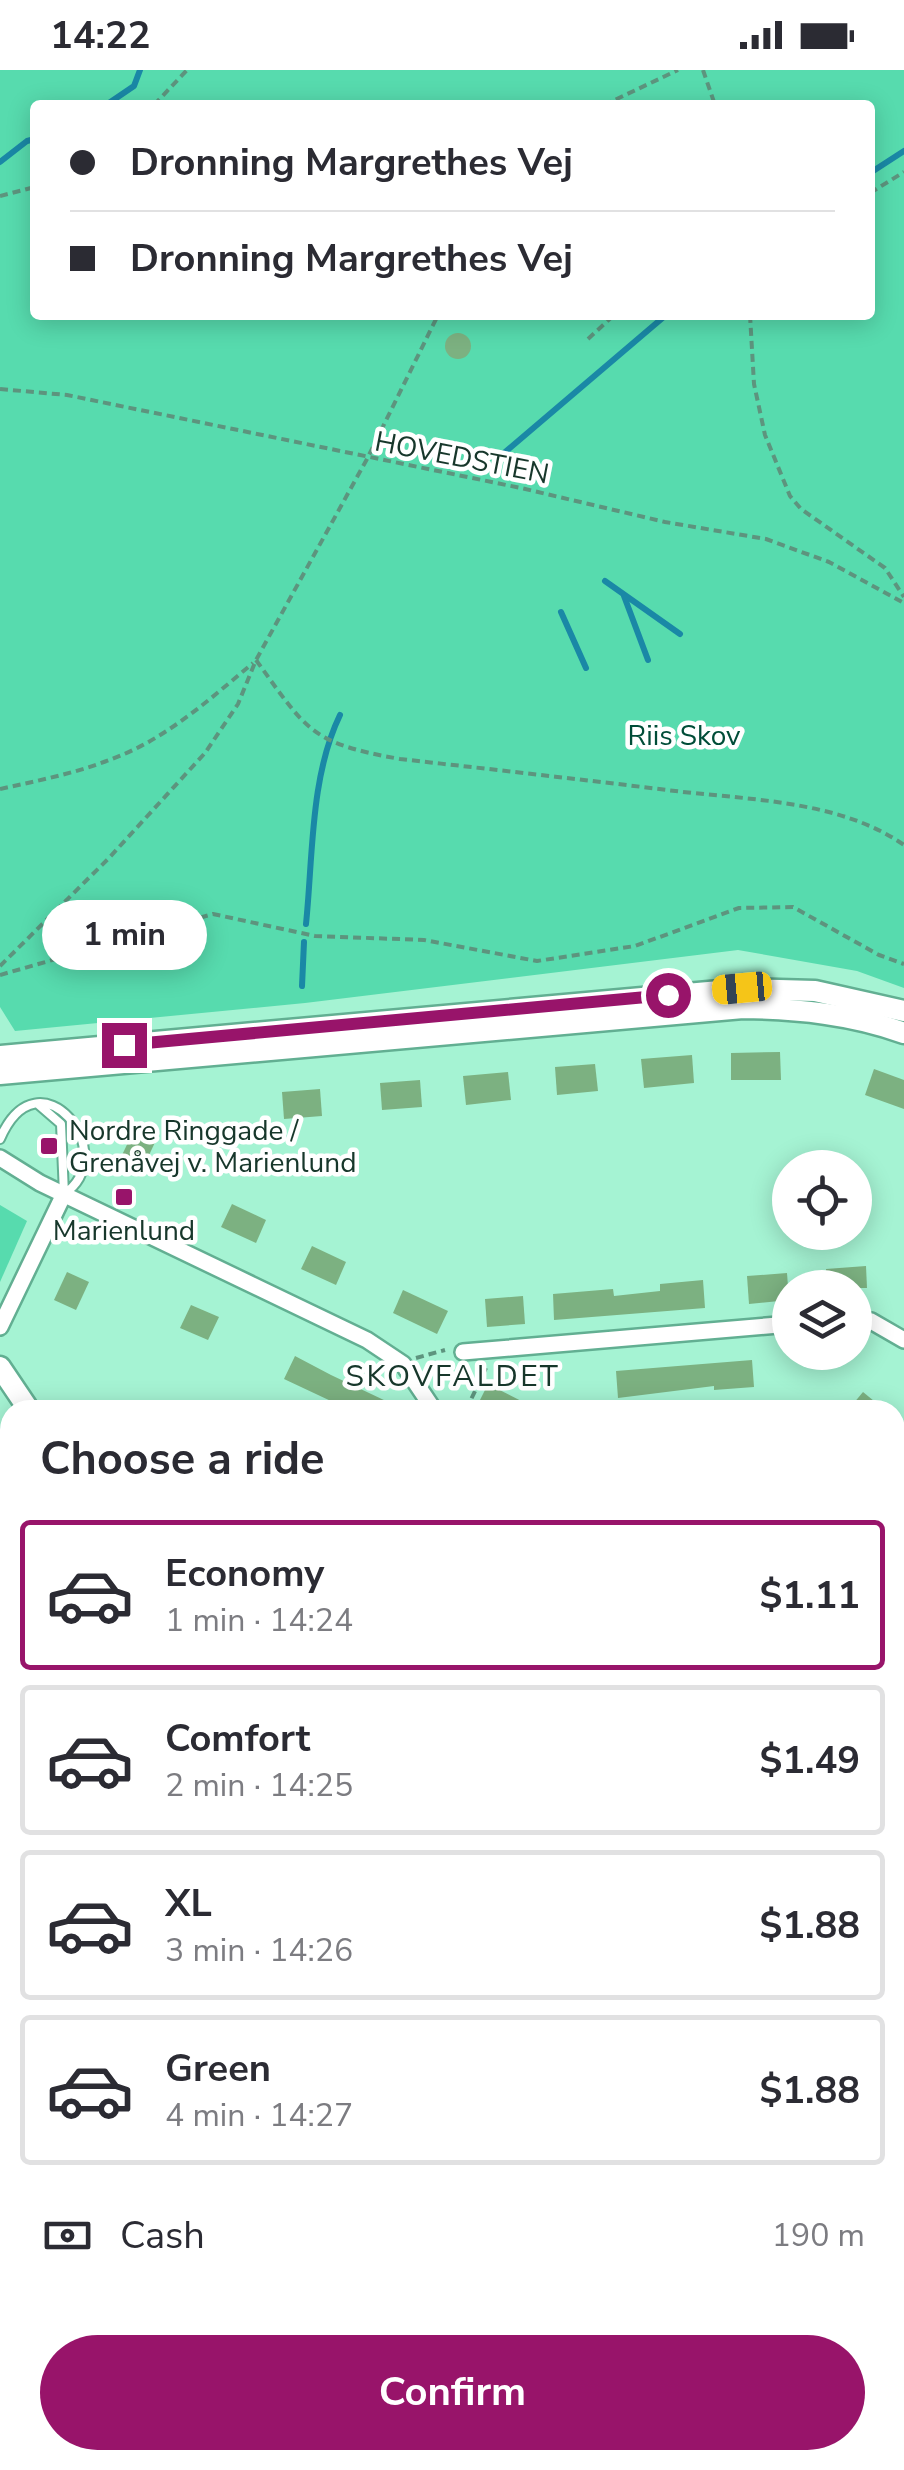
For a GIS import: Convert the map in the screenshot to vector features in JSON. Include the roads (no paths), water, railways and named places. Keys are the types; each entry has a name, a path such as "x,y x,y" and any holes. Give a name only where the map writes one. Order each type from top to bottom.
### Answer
{"street":[{"path":"0,1056 742,988 815,992 904,1011"},
{"path":"0,1074 744,1008 812,1011 850,1017 904,1033"},
{"path":"0,1158 22,1174 368,1340 402,1364 427,1400"},
{"path":"0,1327 64,1194"},
{"path":"872,1321 904,1340"},
{"path":"463,1352 772,1326"},
{"path":"0,1367 22,1400"}],"lane":[{"path":"0,1140 16,1110 39,1105 69,1114 82,1137 82,1175 78,1184 64,1194"},
{"path":"39,1105 61,1124 64,1194"}],"waterway":[{"path":"113,100 134,86 140,70"},
{"path":"0,162 30,140"},
{"path":"875,170 904,151"},
{"path":"504,453 660,320"},
{"path":"605,581 680,634"},
{"path":"624,596 648,660"},
{"path":"561,612 586,668"},
{"path":"306,924 318,791 340,715"},
{"path":"302,986 304,942"}],"place":[{"name":"Nordre Ringgade / Grenåvej v. Marienlund","path":"49,1146"},
{"name":"Marienlund","path":"124,1197"}],"district":[{"name":"SKOVFALDET","path":"453,1376"}],"park label":[{"name":"Riis Skov","path":"684,735"}]}
